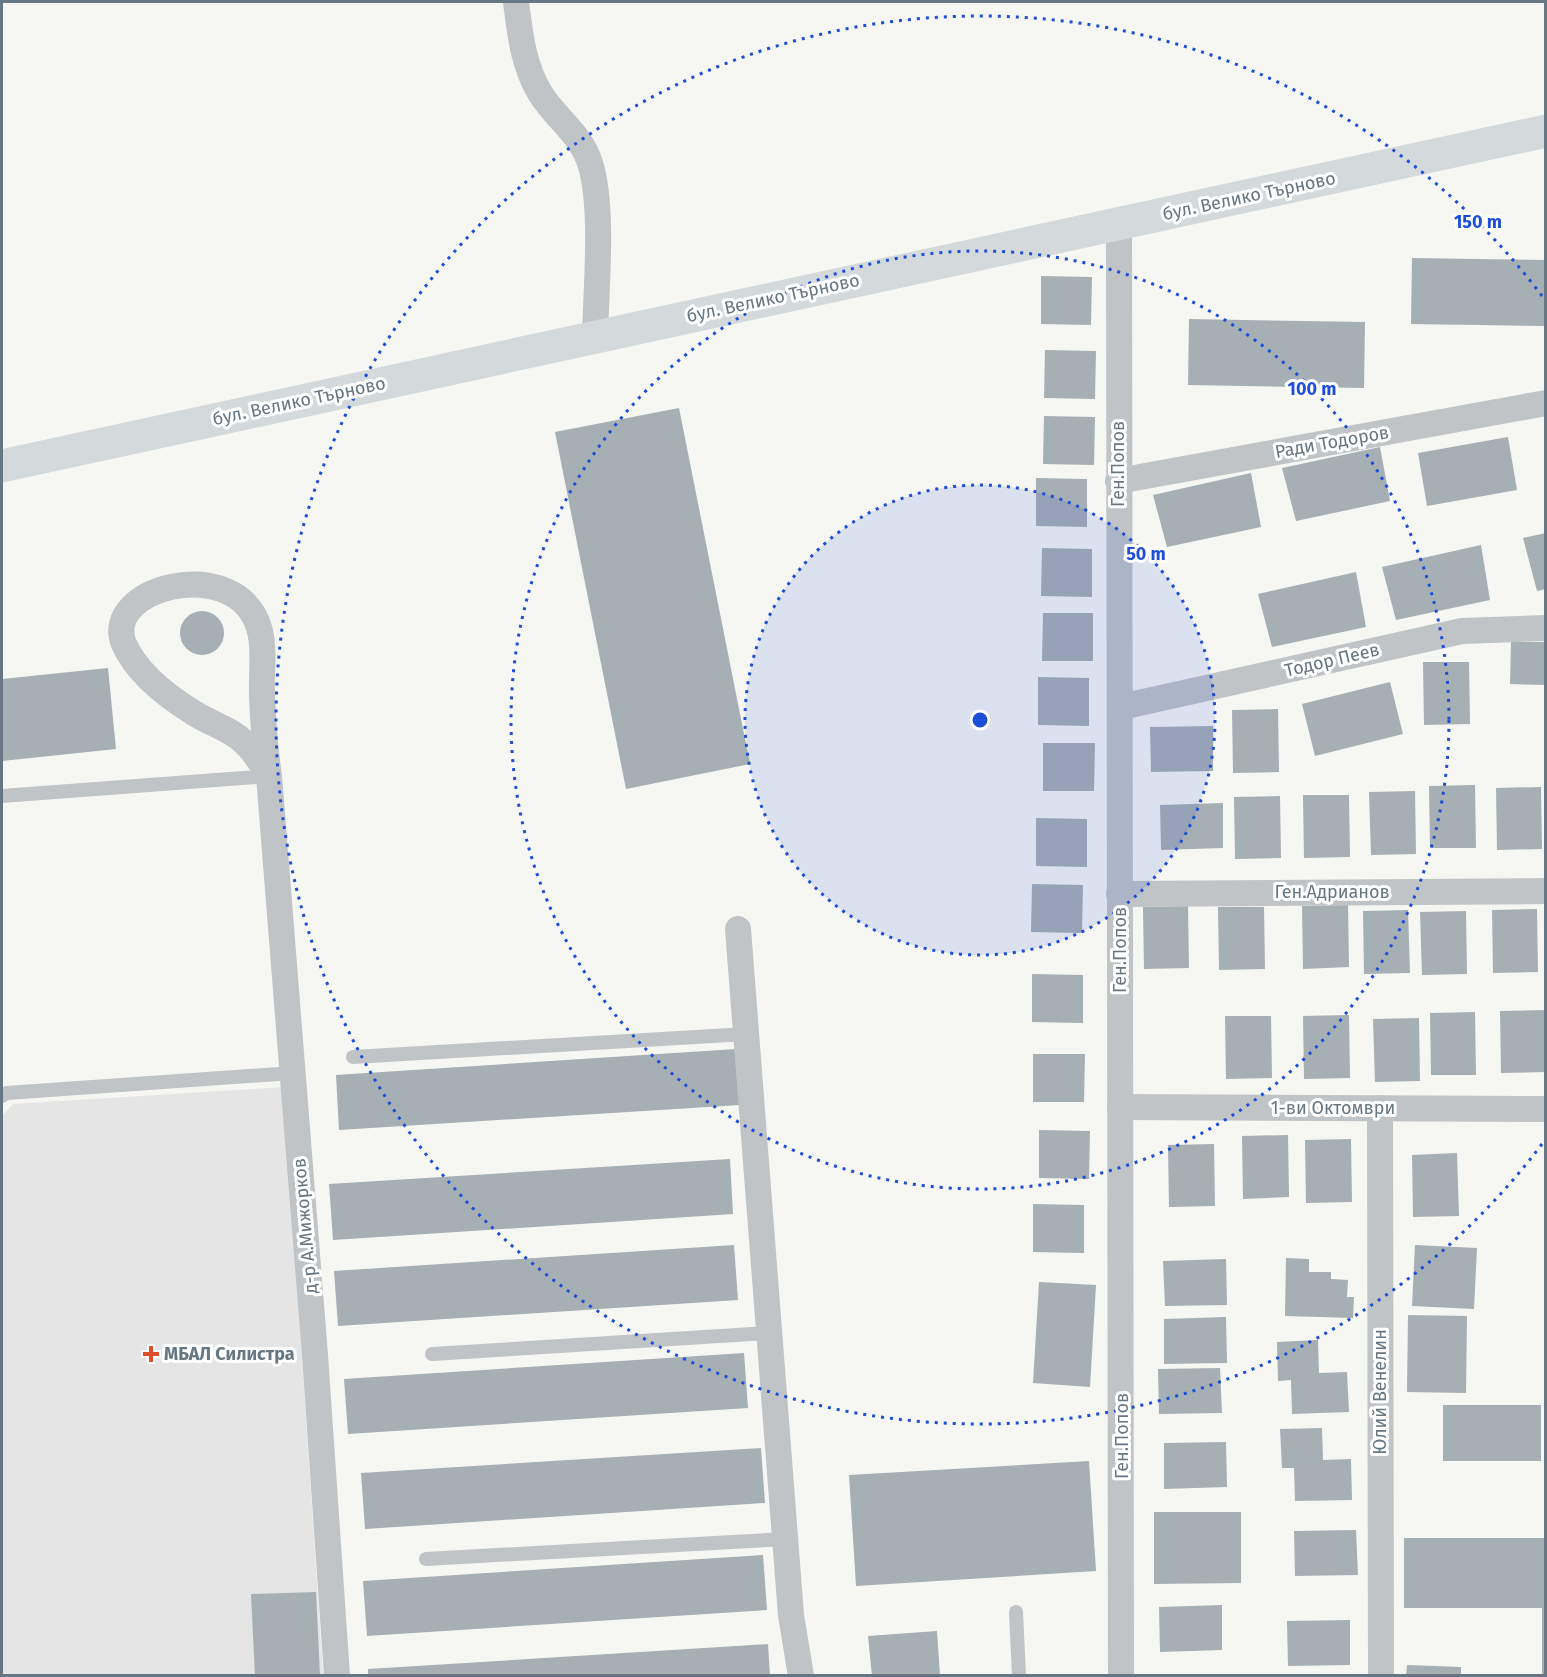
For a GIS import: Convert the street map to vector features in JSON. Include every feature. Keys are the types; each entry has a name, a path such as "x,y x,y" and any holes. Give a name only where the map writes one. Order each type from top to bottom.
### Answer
{"main road":[{"name":"бул. Велико Търново","path":"2,466 1545,131"}],"street":[{"path":"516,2 522,49 540,94 573,131 590,162 596,202 595,336"},
{"name":"Ген.Попов","path":"1119,224 1121,1676"},
{"name":"Ради Тодоров","path":"1118,481 1545,403"},
{"name":"д-р А.Мижорков","path":"269,776 245,742 225,728 195,714 155,685 133,658 123,641 124,621 137,602 162,587 195,585 223,588 245,602 258,624 263,736 269,776 293,1073 337,1676"},
{"name":"Тодор Пеев","path":"1121,707 1462,631 1545,627"},
{"name":"Ген.Адрианов","path":"1119,894 1545,891"},
{"path":"738,929 791,1615 801,1676"},
{"name":"1-ви Октомври","path":"1120,1107 1545,1108"},
{"name":"Юлий Венелин","path":"1380,1108 1381,1676"}],"lane":[{"path":"2,796 269,776"},
{"path":"353,1057 747,1034"},
{"path":"2,1096 293,1073"},
{"path":"432,1354 769,1333"},
{"path":"426,1559 785,1539"},
{"path":"1016,1612 1019,1676"}],"shaded area":[{"name":"МБАЛ Силистра","path":"284,1087 323,1675 2,1675 2,1116 13,1104"}],"building":[{"path":"1412,258 1546,260 1546,326 1411,324"},
{"path":"1041,276 1092,277 1091,325 1041,324"},
{"path":"1189,319 1365,322 1364,388 1188,385"},
{"path":"1045,350 1096,351 1095,399 1044,398"},
{"path":"679,408 750,764 626,789 555,432"},
{"path":"1044,416 1095,417 1094,465 1043,464"},
{"path":"1508,437 1517,490 1427,506 1418,453"},
{"path":"1380,447 1390,501 1296,521 1282,468"},
{"path":"1251,473 1261,527 1167,547 1153,495"},
{"path":"1036,478 1087,479 1087,527 1036,526"},
{"path":"1546,533 1546,589 1537,591 1523,538"},
{"path":"1481,545 1490,600 1396,620 1382,567"},
{"path":"1042,548 1092,549 1092,597 1041,596"},
{"path":"1356,572 1366,627 1272,647 1258,594"},
{"path":"202,611 217,618 224,633 217,648 202,655 187,648 180,633 187,618"},
{"path":"1043,613 1093,613 1093,661 1042,661"},
{"path":"1511,642 1546,642 1546,685 1510,684"},
{"path":"1423,662 1469,662 1470,724 1424,725"},
{"path":"108,668 116,749 2,761 2,679"},
{"path":"1038,677 1089,678 1089,726 1038,725"},
{"path":"1390,682 1403,734 1315,756 1302,704"},
{"path":"1278,709 1279,772 1233,773 1232,710"},
{"path":"1213,726 1213,771 1151,772 1150,727"},
{"path":"1043,743 1095,743 1094,791 1043,791"},
{"path":"1475,785 1476,848 1430,848 1429,786"},
{"path":"1541,787 1542,849 1497,850 1496,788"},
{"path":"1415,791 1416,854 1371,855 1369,792"},
{"path":"1303,795 1349,795 1350,857 1304,858"},
{"path":"1280,796 1281,858 1235,859 1234,797"},
{"path":"1223,803 1223,848 1161,850 1160,805"},
{"path":"1036,818 1087,819 1087,867 1036,866"},
{"path":"1032,884 1083,885 1082,933 1031,932"},
{"path":"1348,905 1349,967 1303,969 1302,906"},
{"path":"1188,906 1189,968 1144,969 1143,907"},
{"path":"1218,907 1264,907 1265,969 1219,970"},
{"path":"1537,909 1538,972 1493,973 1492,910"},
{"path":"1408,910 1410,973 1364,974 1363,911"},
{"path":"1466,911 1467,974 1422,975 1420,912"},
{"path":"1032,974 1083,975 1083,1023 1032,1022"},
{"path":"1545,1010 1546,1072 1501,1073 1500,1011"},
{"path":"1475,1012 1476,1075 1431,1075 1430,1013"},
{"path":"1349,1015 1350,1078 1304,1079 1303,1016"},
{"path":"1225,1016 1271,1016 1272,1078 1226,1079"},
{"path":"1419,1018 1420,1081 1375,1082 1373,1019"},
{"path":"736,1049 740,1105 339,1130 336,1075"},
{"path":"1033,1054 1085,1054 1084,1102 1033,1102"},
{"path":"1039,1130 1090,1131 1089,1179 1039,1178"},
{"path":"1288,1135 1289,1197 1243,1199 1242,1136"},
{"path":"1351,1139 1352,1202 1306,1203 1305,1140"},
{"path":"1214,1144 1215,1206 1169,1207 1168,1145"},
{"path":"1457,1153 1459,1216 1413,1217 1412,1155"},
{"path":"730,1159 733,1214 333,1240 329,1184"},
{"path":"1033,1204 1084,1205 1084,1253 1033,1252"},
{"path":"734,1245 738,1300 338,1326 334,1271"},
{"path":"1415,1245 1477,1248 1474,1309 1412,1306"},
{"path":"1286,1258 1309,1259 1309,1272 1331,1272 1331,1279 1348,1280 1347,1297 1354,1297 1353,1318 1285,1316"},
{"path":"1226,1259 1227,1305 1165,1306 1163,1261"},
{"path":"1039,1282 1096,1285 1090,1387 1033,1383"},
{"path":"1408,1315 1467,1316 1466,1393 1407,1392"},
{"path":"1226,1317 1227,1363 1164,1364 1164,1319"},
{"path":"1318,1340 1319,1373 1347,1372 1349,1412 1292,1414 1291,1380 1278,1381 1277,1342"},
{"path":"744,1353 748,1408 348,1434 344,1379"},
{"path":"1220,1368 1222,1413 1159,1414 1158,1369"},
{"path":"1443,1405 1541,1405 1541,1461 1443,1461"},
{"path":"1322,1428 1323,1460 1351,1459 1352,1500 1295,1501 1294,1468 1282,1468 1280,1429"},
{"path":"1226,1442 1227,1487 1164,1489 1164,1443"},
{"path":"761,1448 765,1503 365,1529 361,1473"},
{"path":"1089,1461 1096,1571 856,1586 849,1475"},
{"path":"1154,1512 1241,1512 1241,1583 1154,1584"},
{"path":"1356,1530 1358,1575 1295,1576 1294,1531"},
{"path":"1404,1538 1546,1538 1546,1676 1542,1676 1542,1608 1404,1608"},
{"path":"763,1555 767,1610 367,1636 363,1581"},
{"path":"316,1592 320,1676 255,1676 251,1594"},
{"path":"1222,1605 1222,1650 1160,1652 1159,1607"},
{"path":"1350,1620 1350,1665 1288,1666 1287,1621"},
{"path":"937,1631 940,1676 872,1676 868,1636"},
{"path":"768,1644 770,1676 368,1676 368,1669"},
{"path":"1407,1665 1461,1667 1461,1676 1406,1676"}],"place":[{"name":"МБАЛ Силистра","path":"151,1354"}]}
